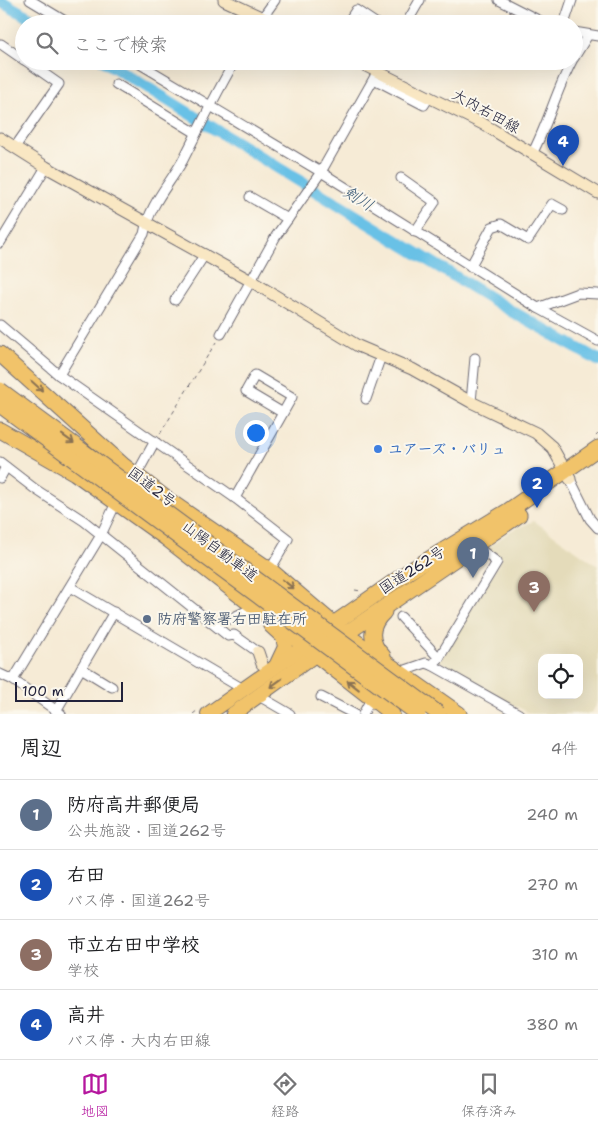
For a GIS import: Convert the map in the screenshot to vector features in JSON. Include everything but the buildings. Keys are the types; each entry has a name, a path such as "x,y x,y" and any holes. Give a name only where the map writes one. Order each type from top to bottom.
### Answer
{"highway":[{"name":"国道2号","path":"0,354 124,466 168,500 270,570 302,595 332,624 459,714"},
{"name":"山陽自動車道","path":"0,390 440,714"},
{"name":"山陽自動車道","path":"0,405 418,714"},
{"path":"0,430 75,473 166,538 392,714"},
{"name":"国道262号","path":"310,651 346,634 400,594 474,545 568,475 597,439"},
{"name":"国道262号","path":"310,651 332,624 408,572 568,475 598,459"},
{"path":"397,669 378,651 371,636 372,627 400,594"},
{"path":"349,612 346,634 355,659 376,689 400,714"}],"main road":[{"path":"208,714 244,689 268,668 285,647 284,642 259,610"},
{"path":"268,668 310,651"},
{"path":"233,714 258,696 310,651"}],"street":[{"path":"30,0 55,15"},
{"path":"224,0 250,15"},
{"path":"265,15 275,0"},
{"path":"411,15 420,0"},
{"path":"499,0 528,15"},
{"path":"567,15 572,0"},
{"path":"353,15 356,10 364,15"},
{"path":"583,34 598,36"},
{"path":"583,43 588,35"},
{"path":"0,44 15,54"},
{"path":"15,147 59,84 38,70"},
{"path":"150,70 321,172 470,267 598,341"},
{"path":"59,375 144,234 146,223 162,190 182,162 229,70"},
{"name":"大内右田線","path":"371,70 376,75 429,97 483,124 598,193"},
{"path":"532,154 568,70"},
{"path":"221,334 288,218 321,172 376,75"},
{"path":"116,84 197,131"},
{"path":"0,138 46,167 251,281 337,334 412,369 471,402 536,433 552,447 590,519 598,528"},
{"path":"0,243 46,167"},
{"path":"401,178 435,202 415,232"},
{"path":"250,197 288,218"},
{"path":"470,267 492,227 501,224 528,240 552,204 563,210"},
{"path":"175,300 204,254"},
{"path":"538,308 578,293 598,294"},
{"path":"0,325 59,375 156,441 288,539 270,570"},
{"path":"366,399 381,356"},
{"path":"471,402 475,358"},
{"path":"235,498 283,413 292,397 256,375 246,391 283,413"},
{"path":"139,470 156,441"},
{"path":"0,478 3,464 84,521 213,622 228,636 234,635 258,652 268,668"},
{"path":"14,680 70,587 114,507"},
{"path":"432,665 439,658 497,562 474,545"},
{"path":"70,587 244,689"},
{"path":"213,622 225,621 259,610"},
{"path":"0,686 2,675 14,680 59,713 81,668 114,612"},
{"path":"401,617 439,658"},
{"path":"397,669 426,664 432,665 519,714"},
{"path":"81,668 112,687"},
{"path":"258,696 290,714"},
{"path":"321,697 354,714"},
{"path":"363,714 371,699"}],"path":[{"path":"156,441 221,334"}],"shaded area":[{"path":"534,521 598,566 598,702 591,714 531,714 467,680 439,660 502,559 488,550 489,547 512,530"}],"waterway":[{"name":"剣川","path":"0,1 25,15"},
{"name":"剣川","path":"119,70 511,311 598,360"}],"place":[{"name":"高井","path":"563,166"},
{"name":"ユアーズ・バリュ","path":"378,449"},
{"name":"右田","path":"537,508"},
{"name":"防府高井郵便局","path":"473,578"},
{"name":"市立右田中学校","path":"534,612"},
{"name":"防府警察署右田駐在所","path":"147,619"}]}
